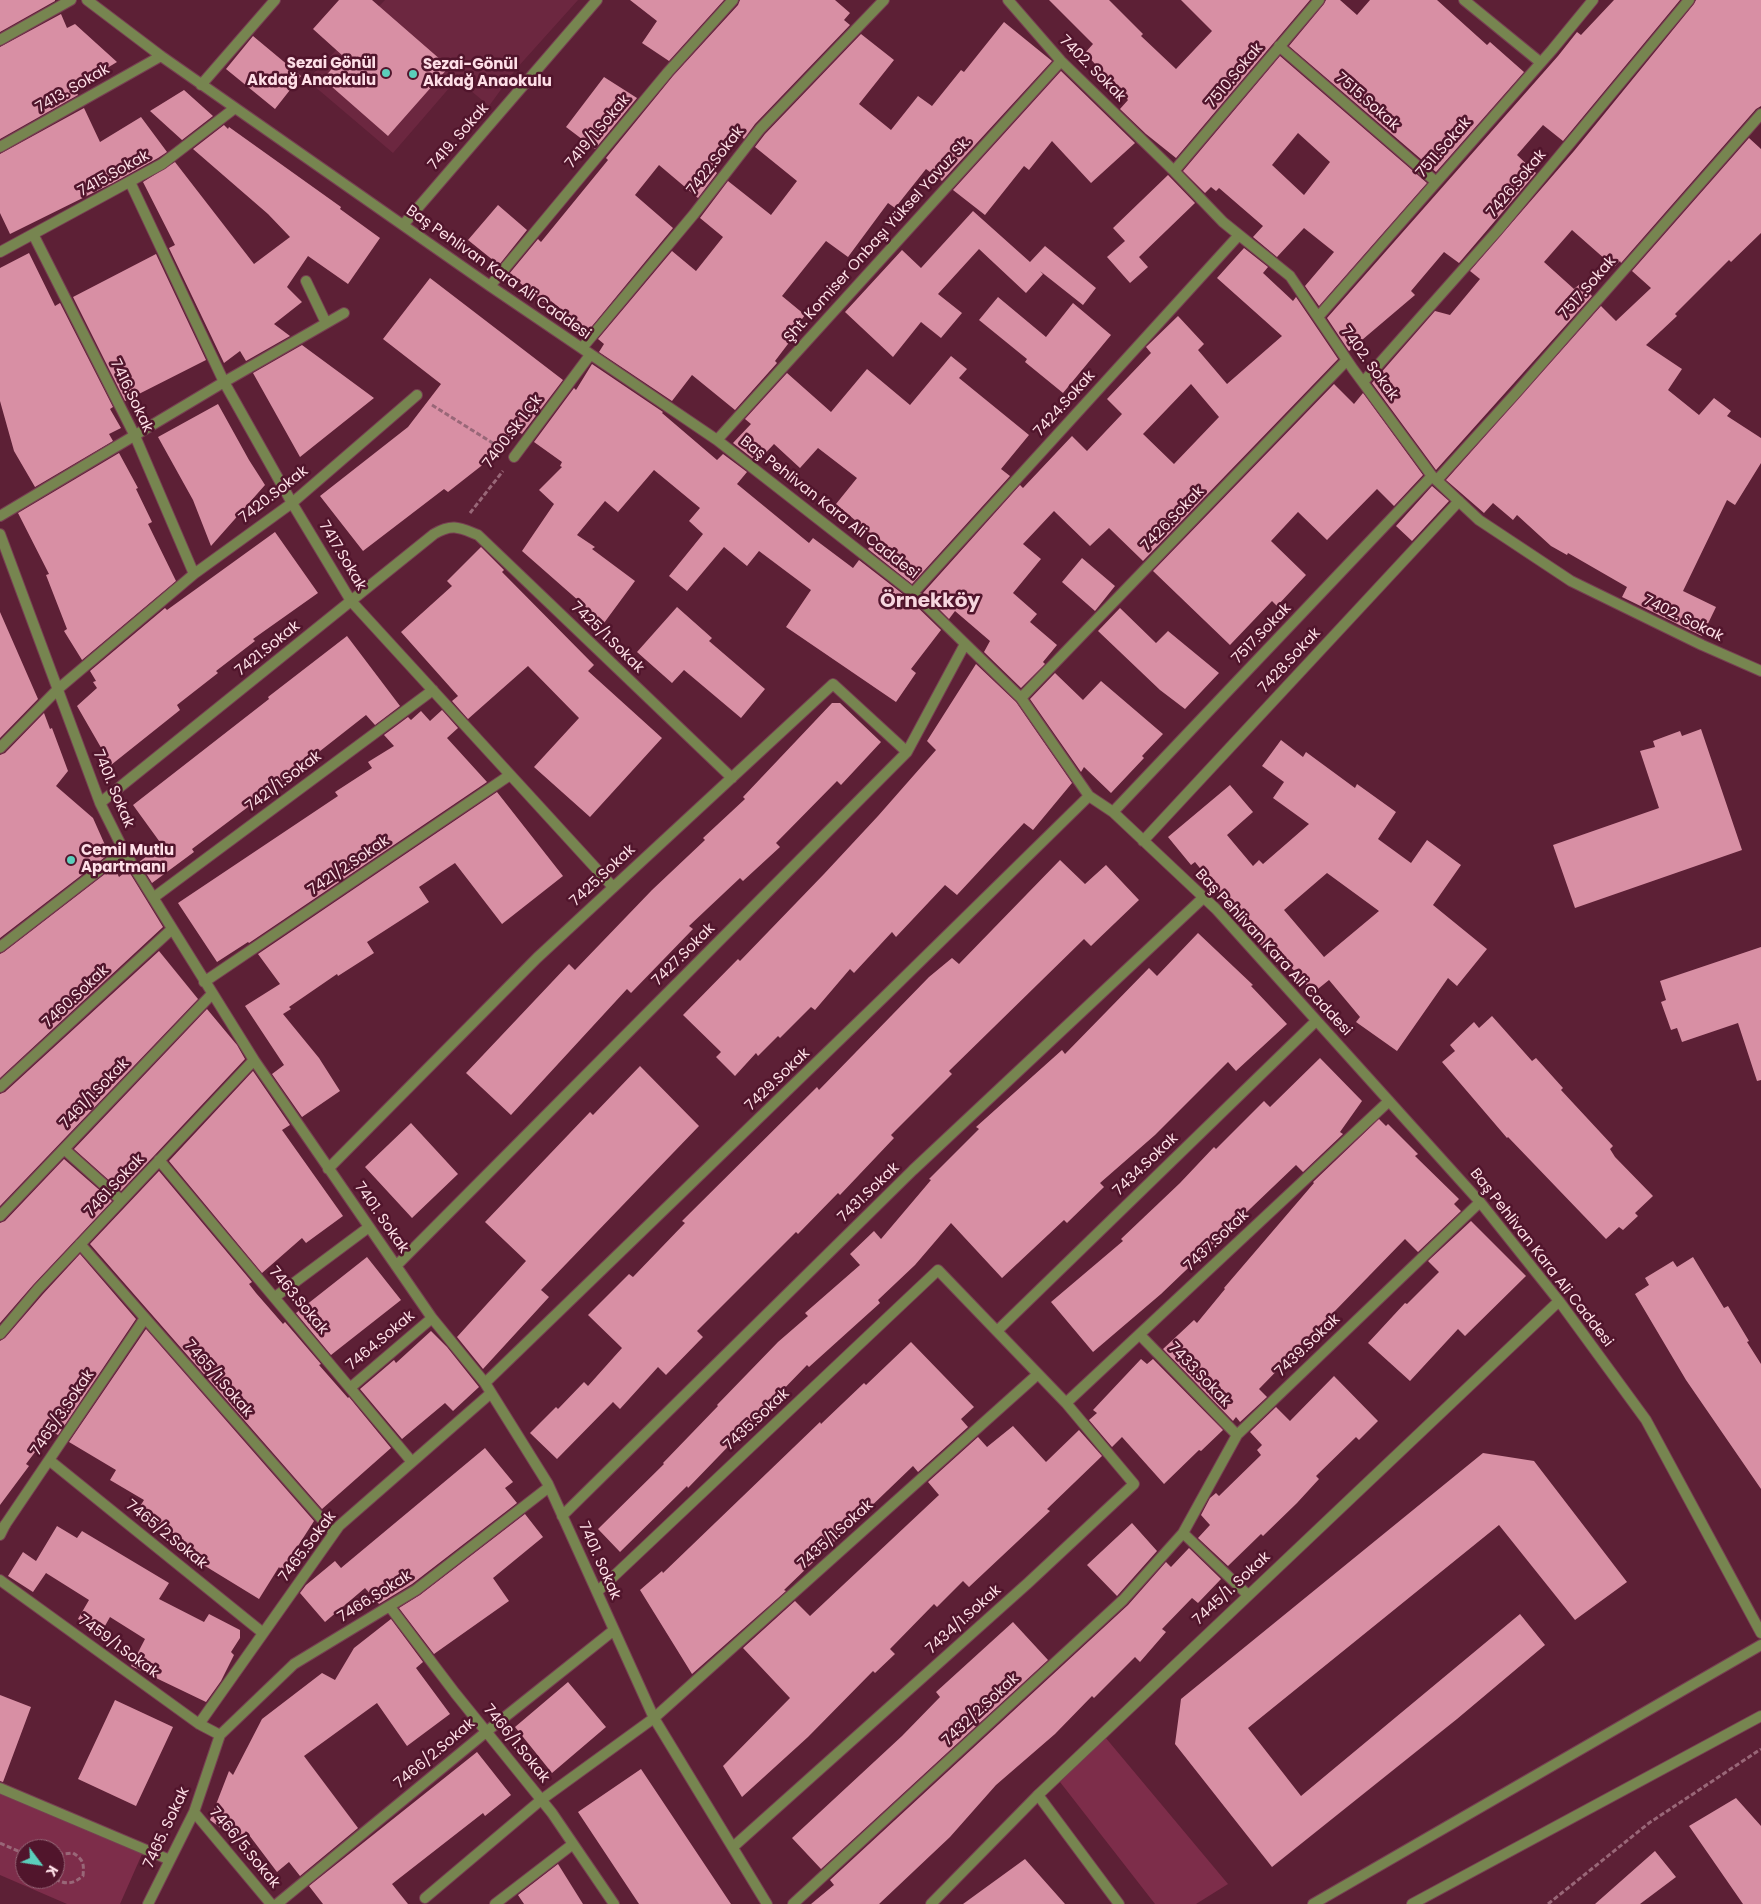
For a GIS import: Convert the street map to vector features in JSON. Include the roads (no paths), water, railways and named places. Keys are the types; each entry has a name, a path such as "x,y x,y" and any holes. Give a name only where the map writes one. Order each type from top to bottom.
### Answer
{"street":[{"path":"0,40 71,0"},
{"name":"Baş Pehlivan Kara Ali Caddesi","path":"87,0 161,56 402,225 717,440 913,593 1021,698 1089,796 1113,812 1216,909 1480,1202 1559,1301 1646,1420 1761,1632"},
{"path":"201,84 275,0"},
{"name":"7419. Sokak","path":"402,225 597,0"},
{"name":"7419/1.Sokak","path":"490,286 668,72 733,0"},
{"name":"7422.Sokak","path":"586,351 760,129 884,0"},
{"name":"7402. Sokak","path":"1008,0 1061,61 1174,171 1223,222 1290,276 1347,360 1434,478 1479,520 1571,581 1702,645 1761,671"},
{"name":"7510.Sokak","path":"1174,171 1319,0"},
{"path":"1464,0 1540,62"},
{"name":"7511.Sokak","path":"1318,317 1593,0"},
{"name":"7426.Sokak","path":"1363,382 1497,231 1689,0"},
{"name":"7515.Sokak","path":"1279,46 1435,181"},
{"name":"7413. Sokak","path":"0,147 161,56"},
{"name":"Şht. Komiser Onbaşı Yüksel Yavuz Sk.","path":"717,440 1061,61"},
{"name":"7415.Sokak","path":"0,252 162,164 235,108"},
{"name":"7517.Sokak","path":"1113,812 1515,394 1761,114"},
{"name":"7417.Sokak","path":"130,182 224,382 292,503 351,601 613,887"},
{"name":"7416.Sokak","path":"33,234 135,436 194,574"},
{"name":"7424.Sokak","path":"913,593 1239,235"},
{"path":"306,281 326,323"},
{"path":"0,516 344,312"},
{"name":"7400.Sk 1.Çk","path":"514,457 586,351"},
{"name":"7426.Sokak","path":"1021,698 1347,360"},
{"name":"7420.Sokak","path":"0,748 58,689 194,574 292,503 417,395"},
{"name":"7428.Sokak","path":"1143,841 1459,501"},
{"name":"7421.Sokak","path":"100,803 434,534 442,529 458,527"},
{"name":"7425/1.Sokak","path":"458,527 478,535 732,778"},
{"name":"7401. Sokak","path":"1,541 100,803 124,852 254,1060 432,1318 485,1383 549,1487 654,1718 767,1904"},
{"name":"7427.Sokak","path":"396,1266 907,752 965,644"},
{"name":"7425.Sokak","path":"328,1168 537,958 833,684 907,752"},
{"name":"7421/1.Sokak","path":"152,898 433,690"},
{"name":"7421/2.Sokak","path":"204,982 510,775"},
{"name":"7429.Sokak","path":"485,1383 882,1000 1089,796"},
{"path":"0,947 124,852"},
{"name":"7431.Sokak","path":"562,1516 913,1170 1204,898"},
{"name":"7460.Sokak","path":"0,1087 172,929"},
{"name":"7461/1.Sokak","path":"0,1216 212,994"},
{"name":"7434.Sokak","path":"997,1331 1316,1021"},
{"name":"7461.Sokak","path":"0,1334 80,1244 254,1060"},
{"name":"7437.Sokak","path":"1066,1403 1389,1101"},
{"path":"64,1149 121,1200"},
{"name":"7463.Sokak","path":"159,1160 412,1462"},
{"name":"7439.Sokak","path":"1183,1533 1237,1435 1480,1202"},
{"path":"275,1297 369,1227"},
{"name":"7465/1.Sokak","path":"80,1244 334,1533"},
{"name":"7435.Sokak","path":"597,1592 938,1270 997,1331"},
{"name":"7445/1. Sokak","path":"930,1904 1038,1795 1559,1301"},
{"name":"7465/3.Sokak","path":"0,1535 145,1318"},
{"name":"7464.Sokak","path":"350,1388 432,1318"},
{"path":"997,1331 1066,1403"},
{"name":"7433.Sokak","path":"1140,1335 1237,1435"},
{"name":"7435/1.Sokak","path":"425,1898 541,1800 654,1718 1038,1374"},
{"name":"7465.Sokak","path":"199,1724 339,1526 490,1392"},
{"name":"7434/1.Sokak","path":"732,1847 1028,1583 1134,1484 1066,1403"},
{"name":"7465/2.Sokak","path":"49,1460 263,1633"},
{"name":"7466.Sokak","path":"220,1734 294,1664 416,1590 549,1487"},
{"path":"1183,1533 1248,1595"},
{"name":"7432/2.Sokak","path":"793,1904 1123,1600 1183,1533"},
{"name":"7459/1.Sokak","path":"0,1580 199,1724 220,1734"},
{"name":"7466/1.Sokak","path":"390,1606 486,1732 541,1800 614,1904"},
{"name":"7466/2.Sokak","path":"277,1904 486,1732 614,1630"},
{"path":"1313,1904 1761,1645"},
{"path":"1412,1904 1761,1716"},
{"name":"7465. Sokak","path":"148,1904 194,1812 220,1734"},
{"path":"0,1788 170,1860"},
{"path":"1038,1795 1119,1904"},
{"name":"7466/5.Sokak","path":"194,1812 270,1904"},
{"path":"495,1904 573,1844"}],"place":[{"name":"Sezai Gönül Akdağ Anaokulu","path":"386,73"},
{"name":"Sezai-Gönül Akdağ Anaokulu","path":"413,74"},
{"name":"Cemil Mutlu Apartmanı","path":"71,860"}],"district":[{"name":"Örnekköy","path":"930,602"}]}
